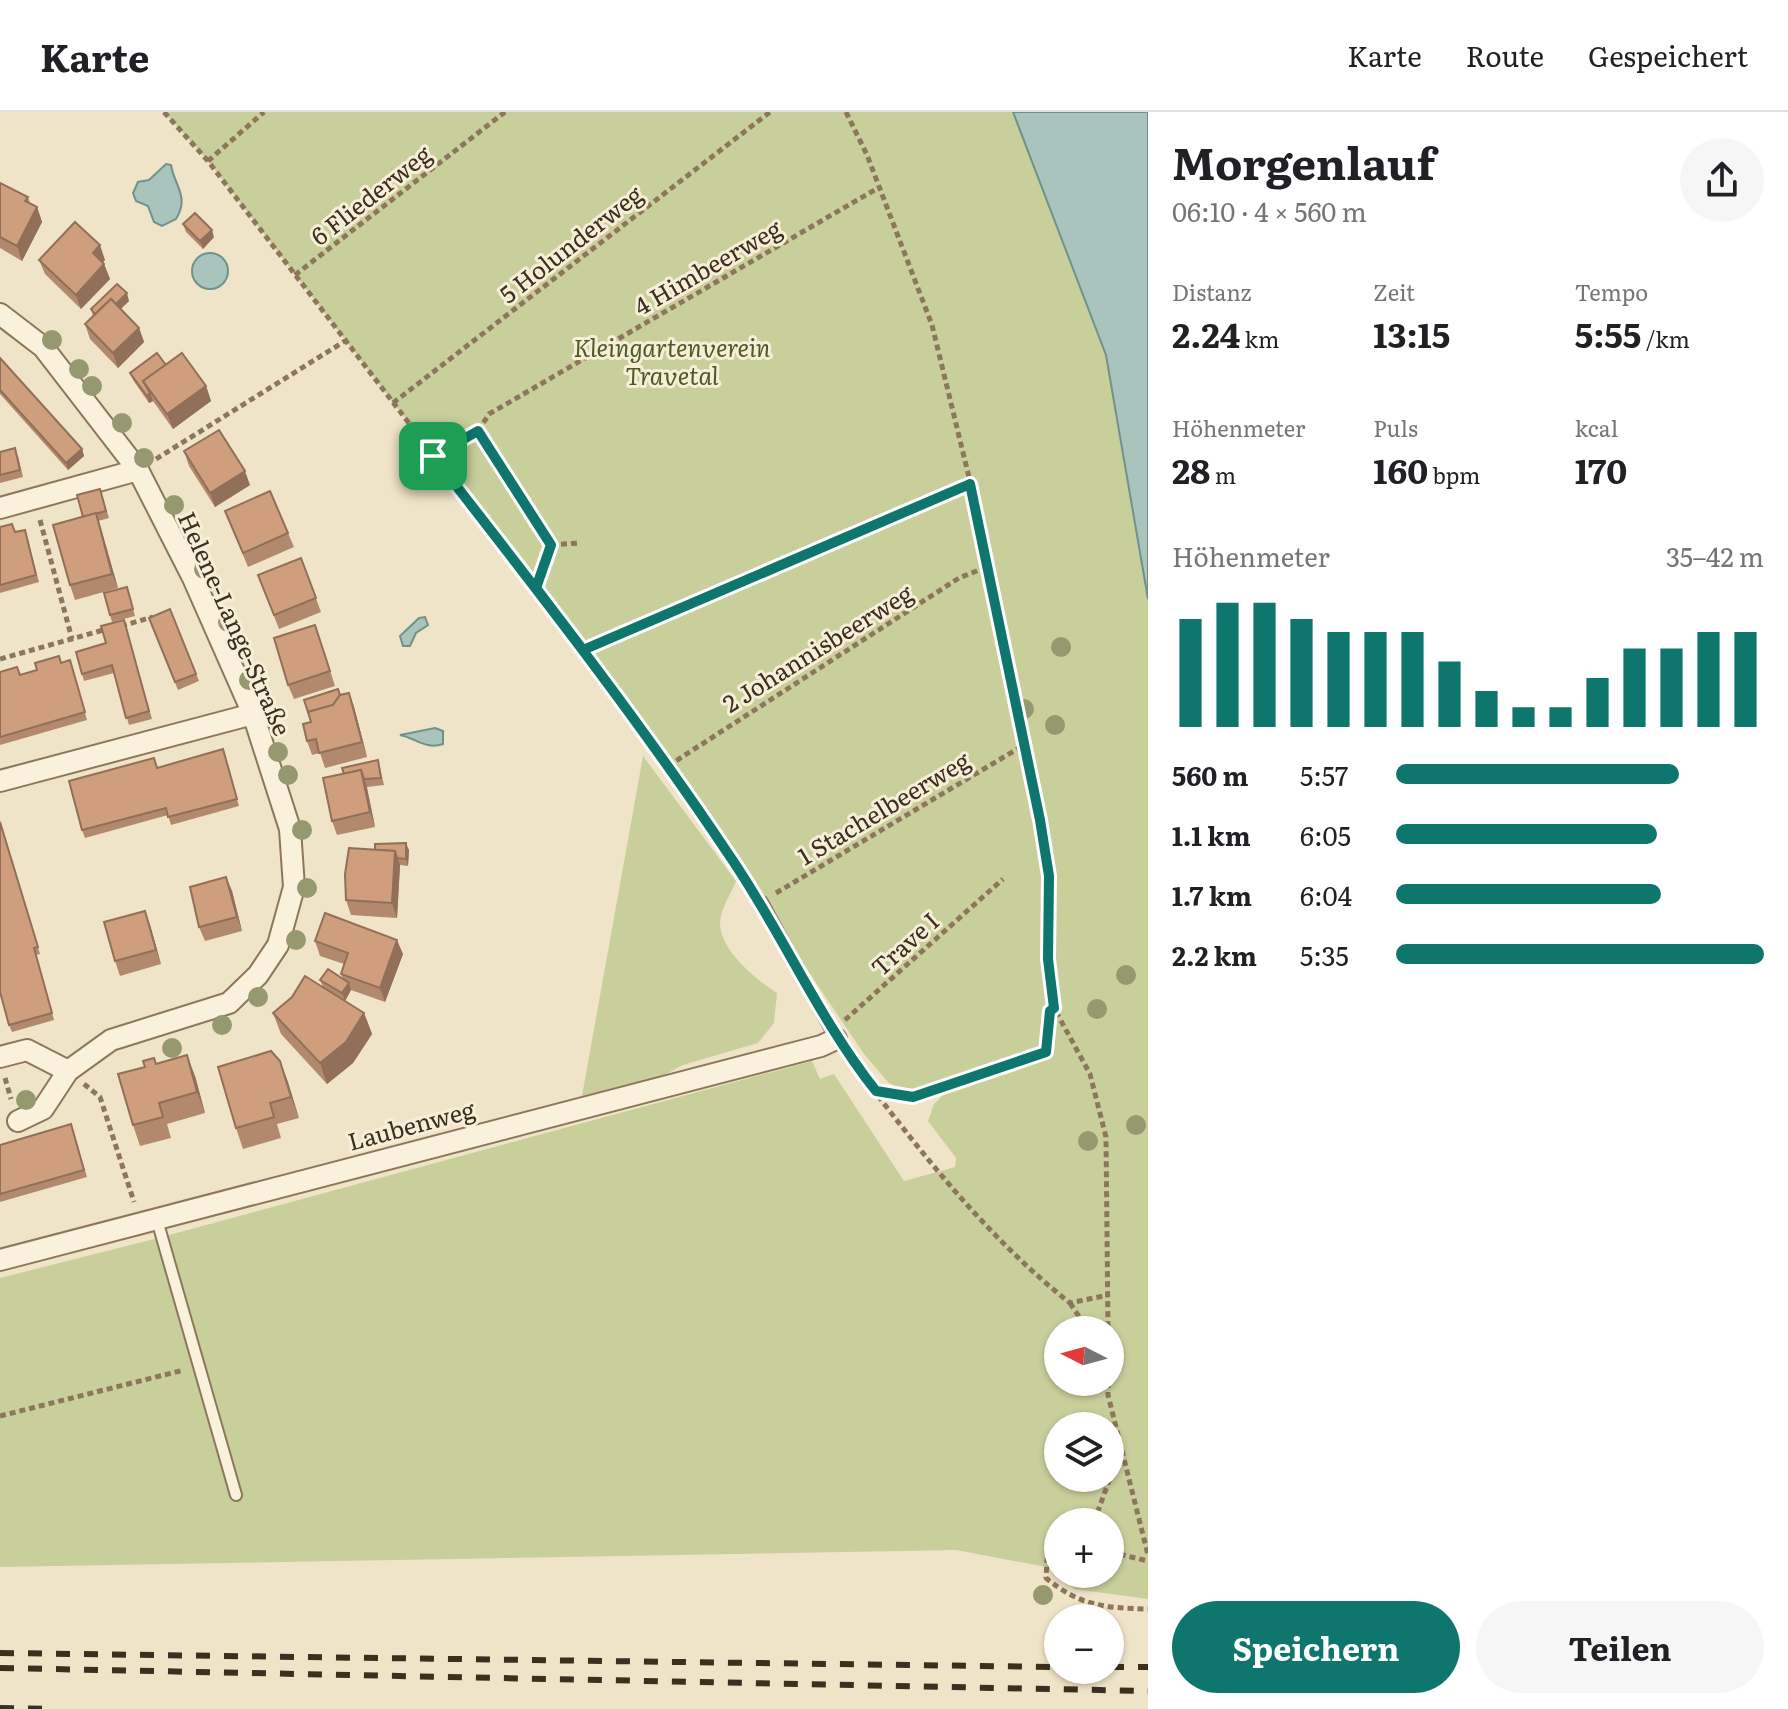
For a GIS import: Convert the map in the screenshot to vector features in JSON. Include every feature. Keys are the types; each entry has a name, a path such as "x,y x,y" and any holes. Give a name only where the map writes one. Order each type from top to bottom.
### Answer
{"street":[{"name":"Helene-Lange-Straße","path":"0,314 43,347 138,470 193,578 253,714 290,829 294,887 278,945 258,975 229,1003 111,1040 68,1071 43,1109 18,1121"},
{"path":"0,508 138,470"},
{"path":"0,781 253,714"},
{"name":"Laubenweg","path":"0,1260 836,1039"},
{"path":"0,1057 27,1050 68,1071"}],"lane":[{"path":"762,902 836,1039"},
{"path":"149,1221 236,1495"}],"path":[{"path":"164,112 208,161 583,650 762,902"},
{"path":"208,161 264,112"},
{"name":"6 Fliederweg","path":"295,275 505,112"},
{"name":"5 Holunderweg","path":"393,403 770,112"},
{"path":"846,112 867,155 932,325 990,566 1049,876 1048,959 1054,1008 1090,1074 1106,1137 1108,1316"},
{"name":"4 Himbeerweg","path":"433,456 478,431 489,414 878,188"},
{"path":"138,470 345,341"},
{"path":"478,431 551,545"},
{"path":"583,650 970,484"},
{"path":"34,499 72,639"},
{"path":"551,545 579,543"},
{"path":"536,588 551,545"},
{"name":"2 Johannisbeerweg","path":"668,766 959,578 990,566"},
{"path":"0,659 160,615"},
{"name":"1 Stachelbeerweg","path":"762,902 1024,745"},
{"name":"Trave I","path":"836,1039 845,1020 1003,879"},
{"path":"876,1091 913,1097 1046,1052 1050,1011 1054,1008"},
{"path":"836,1039 1011,1251 1070,1303 1079,1316"},
{"path":"68,1071 100,1097 149,1221"},
{"path":"1070,1303 1108,1295"},
{"path":"0,1416 196,1366"},
{"path":"1124,1460 1148,1558 1124,1554"},
{"path":"1058,1588 1070,1598 1099,1606 1144,1609"}],"green space":[{"name":"Kleingartenverein Travetal","path":"164,112 1013,112 1106,355 1148,599 1148,1599 1073,1588 1124,1588 1124,1508 1044,1508 1044,1566 956,1550 0,1567 0,1278 812,1061 820,1079 834,1074 904,1181 955,1167 956,1158 928,1121 934,1104 945,1093 1045,1056 1043,1049 944,1084 908,1093 888,1082 864,1054 658,748 208,161"},
{"path":"643,756 736,881 722,912 720,927 723,938 738,960 777,993 774,1023 758,1043 683,1065 657,1079 582,1096"}],"water":[{"path":"1013,112 1148,112 1148,599 1106,355"},
{"path":"166,164 171,165 182,204 176,219 162,226 154,222 148,206 136,201 133,193 138,182 149,180"},
{"path":"210,253 223,258 228,271 223,284 210,289 197,284 192,271 197,258"},
{"path":"425,617 428,625 416,633 410,646 403,646 400,636 419,618"},
{"path":"435,728 443,731 443,744 426,745 400,735"}],"building":[{"path":"0,183 28,197 25,201 37,207 17,246 0,237"},
{"path":"195,213 212,230 200,241 183,224"},
{"path":"75,222 100,245 93,253 104,264 76,295 39,260"},
{"path":"117,284 127,293 116,304 111,299 95,314 91,309"},
{"path":"111,299 139,328 113,353 85,324"},
{"path":"157,353 166,365 143,381 150,393 147,396 130,373"},
{"path":"182,353 206,386 167,414 143,381"},
{"path":"0,358 82,449 66,463 0,390"},
{"path":"219,430 245,471 210,493 184,451"},
{"path":"15,448 20,470 0,475 0,452"},
{"path":"100,489 106,511 83,517 77,495"},
{"path":"270,491 288,533 243,553 225,511"},
{"path":"96,513 112,574 70,585 53,525"},
{"path":"12,524 15,532 25,530 36,575 0,585 0,527"},
{"path":"301,558 316,598 274,615 258,575"},
{"path":"127,587 133,609 110,615 104,593"},
{"path":"170,609 196,674 175,682 149,618"},
{"path":"124,620 149,711 126,718 112,665 82,674 76,652 106,643 101,626"},
{"path":"315,625 330,671 288,685 274,638"},
{"path":"59,656 61,663 70,660 85,712 0,737 0,672 17,667 20,675 37,670 35,663"},
{"path":"338,689 340,695 333,705 308,712 304,700"},
{"path":"349,693 362,742 319,753 316,739 307,741 303,724 311,722 308,712 333,705 340,695"},
{"path":"223,749 237,799 168,817 166,808 82,830 69,781 154,758 157,768"},
{"path":"378,760 381,778 364,779 361,770 344,774 342,768"},
{"path":"361,770 370,812 332,821 323,778"},
{"path":"0,822 38,947 34,948 52,1013 9,1025 0,992"},
{"path":"406,843 406,859 397,858 395,851 375,850 375,844"},
{"path":"349,848 395,851 392,903 346,900 345,874"},
{"path":"226,877 237,917 199,927 190,887"},
{"path":"145,911 156,950 115,961 104,922"},
{"path":"325,913 397,940 380,988 341,974 348,953 315,941"},
{"path":"328,969 349,983 342,993 320,980"},
{"path":"305,976 364,1013 346,1042 320,1063 273,1013 292,997"},
{"path":"271,1051 280,1061 291,1097 270,1103 274,1117 236,1128 218,1067"},
{"path":"187,1055 197,1092 159,1103 163,1117 133,1125 118,1074 145,1067 143,1061 154,1058 156,1064"},
{"path":"71,1124 84,1170 0,1194 0,1145"}],"railway":[{"path":"0,1653 1044,1667"},
{"path":"1124,1667 1148,1667"},
{"path":"0,1668 1148,1691"},
{"path":"0,1708 49,1709"}],"route":[{"path":"478,431 551,545 536,588 583,650 593,643 970,484 1014,682 1049,876 1048,959 1054,1008 1050,1011 1046,1052 945,1089 913,1097 876,1091 836,1039 762,902 658,748 433,456 478,431"}]}
